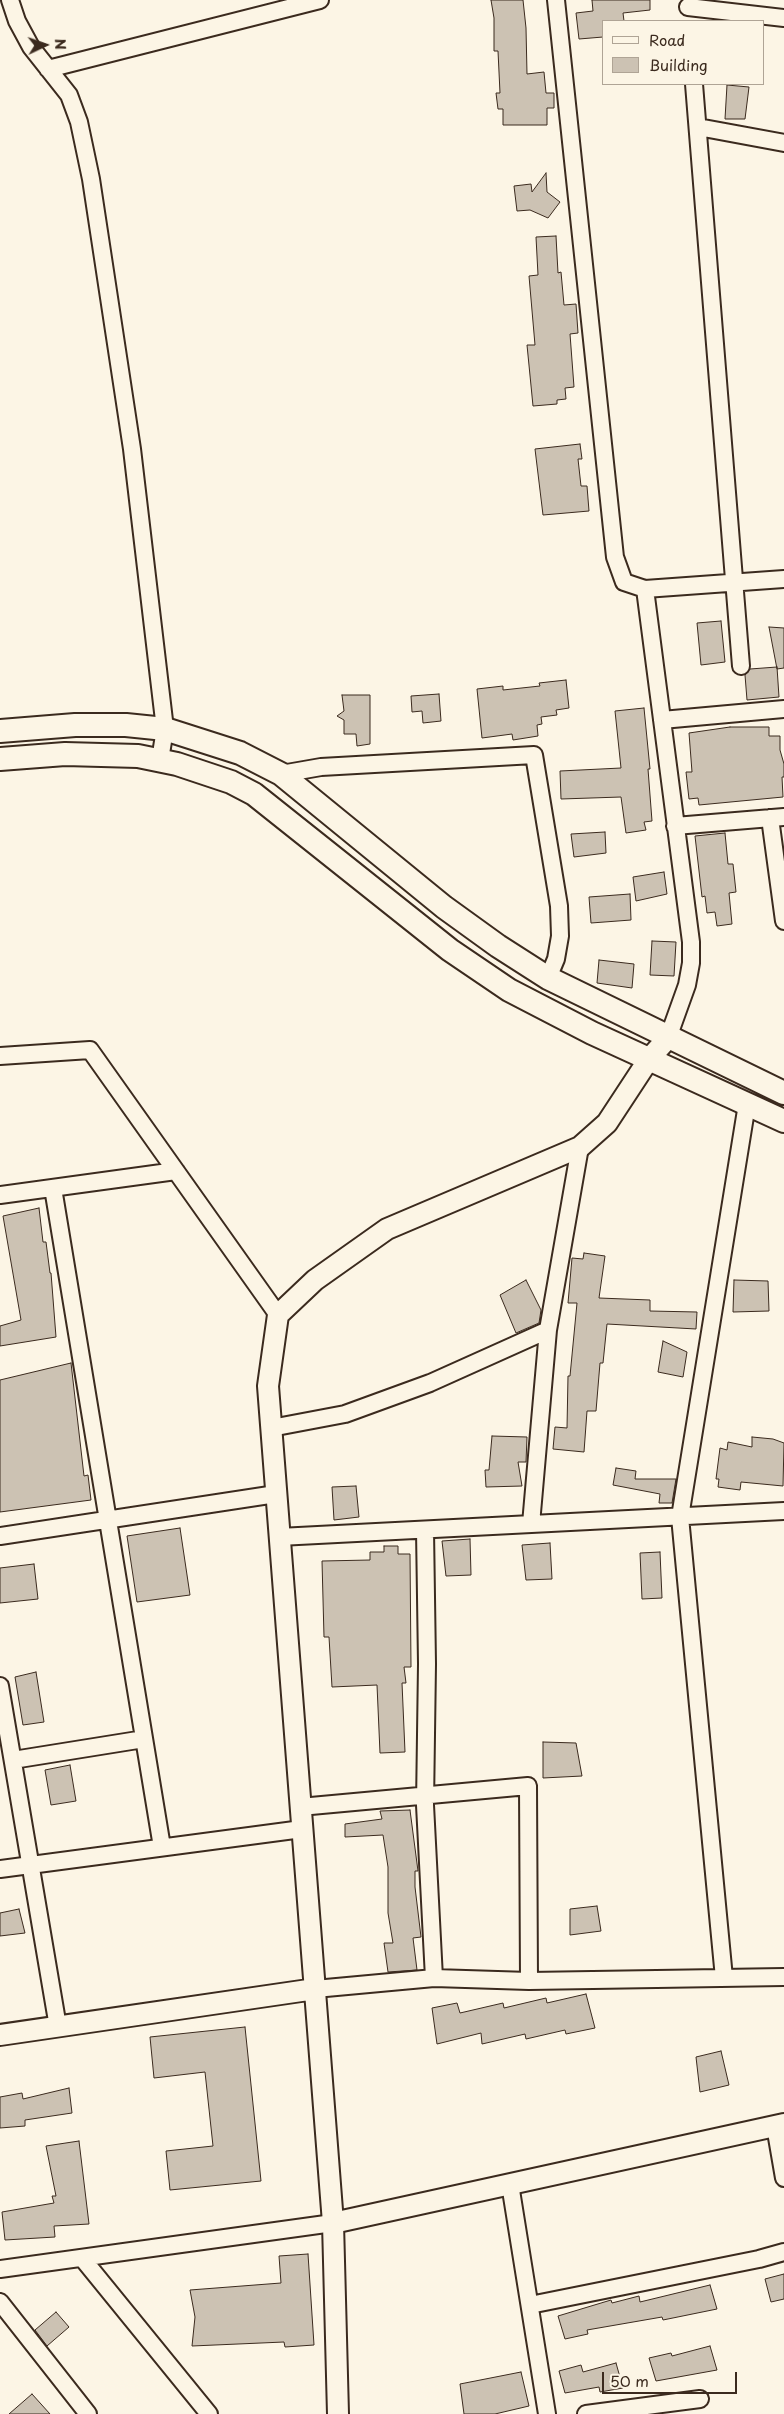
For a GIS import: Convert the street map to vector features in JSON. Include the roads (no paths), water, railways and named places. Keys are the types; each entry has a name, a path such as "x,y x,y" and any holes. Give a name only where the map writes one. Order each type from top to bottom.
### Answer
{"main road":[{"path":"0,731 76,725 126,725 165,729 240,753 281,774 444,907 498,946 548,978 784,1093"},
{"path":"0,759 104,753 138,756 160,760 231,782 254,794 450,950 509,990 592,1033 784,1121"}],"street":[{"path":"10,0 17,21 31,47 68,95 79,122 91,178 132,449 165,729 160,760"},
{"path":"48,69 320,0"},
{"path":"556,0 615,557 624,582 645,588 784,579"},
{"path":"688,10 784,18"},
{"path":"694,85 741,666"},
{"path":"698,127 784,143"},
{"path":"338,2414 333,2223 268,1386 278,1316 315,1280 387,1229 580,1147 606,1123 649,1059 668,1038 687,986 691,962 691,942 645,588"},
{"path":"662,720 784,709"},
{"path":"281,774 321,767 534,755 559,906 556,959 548,978"},
{"path":"676,826 777,817 784,921"},
{"path":"0,1056 90,1050 278,1316"},
{"path":"724,1978 680,1516 747,1104"},
{"path":"531,1524 548,1330 580,1147"},
{"path":"0,1195 176,1171"},
{"path":"53,1188 162,1847"},
{"path":"271,1428 345,1414 430,1383 548,1330"},
{"path":"0,1536 276,1494"},
{"path":"279,1538 784,1511"},
{"path":"425,1530 427,1664 425,1795 434,1978"},
{"path":"0,1686 58,2027"},
{"path":"12,1760 144,1738"},
{"path":"300,1807 528,1786 530,1981"},
{"path":"0,1869 302,1829"},
{"path":"0,2035 315,1989 434,1978 530,1981 784,1977"},
{"path":"0,2269 333,2223 779,2125 784,2178"},
{"path":"510,2184 547,2414"},
{"path":"530,2305 750,2261 784,2252"},
{"path":"82,2258 209,2414"},
{"path":"0,2302 88,2414"},
{"path":"586,2414 700,2399"}]}
